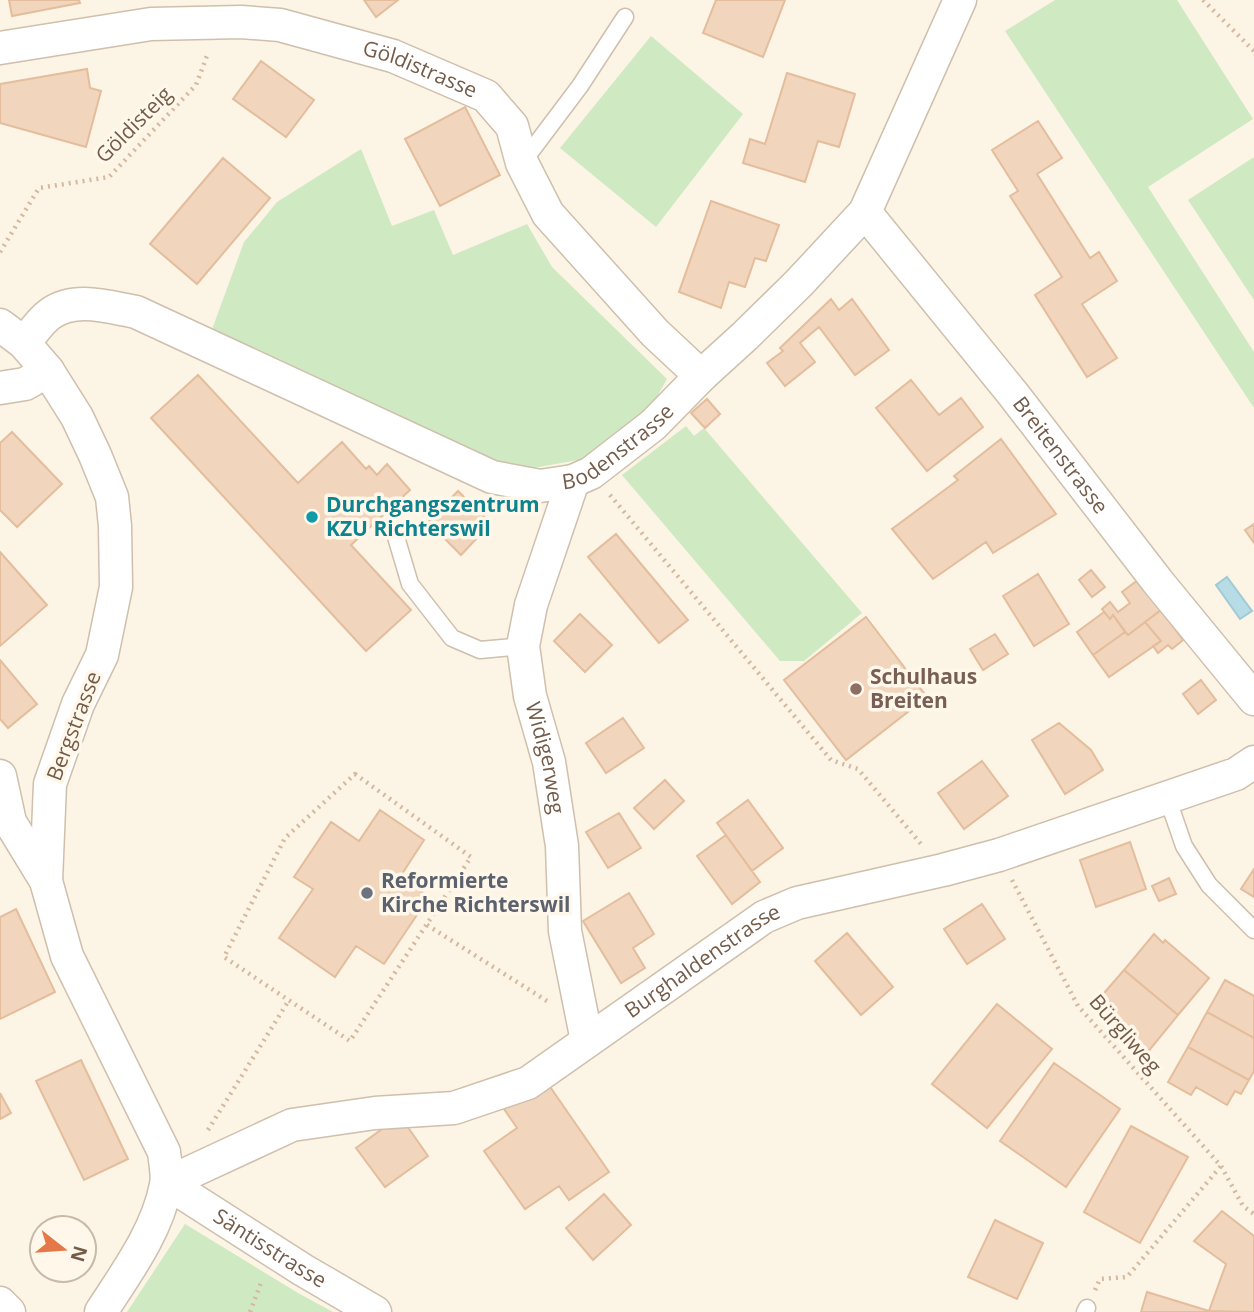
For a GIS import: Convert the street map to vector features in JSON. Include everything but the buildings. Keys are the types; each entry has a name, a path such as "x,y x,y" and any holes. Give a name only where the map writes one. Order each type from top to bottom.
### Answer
{"street":[{"name":"Bodenstrasse","path":"12,334 72,304 136,312 492,477 540,486 582,477 653,425 790,292 865,212 960,0"},
{"name":"Göldistrasse","path":"0,48 151,24 280,24 393,56 486,96 512,126 522,163 548,214 655,332 701,376"},
{"name":"Breitenstrasse","path":"865,212 1254,699"},
{"name":"Bergstrasse","path":"12,334 48,371 77,417 112,497 116,587 102,655 78,704 50,784 46,881 67,956 164,1152 166,1183"},
{"path":"0,388 25,384 48,371"},
{"name":"Widigerweg","path":"582,477 531,605 523,646 530,696 549,762 562,846 565,932 587,1041"},
{"name":"Burghaldenstrasse","path":"166,1183 292,1125 376,1113 454,1108 528,1083 764,917 797,903 999,855 1236,774 1254,762"},
{"path":"0,776 10,822 46,881"},
{"path":"100,1312 153,1226 166,1183"},
{"name":"Säntisstrasse","path":"166,1183 375,1312"},
{"path":"0,1303 9,1312"}],"lane":[{"path":"522,163 580,86 625,17"},
{"path":"396,537 410,584 452,638 480,650 523,646"},
{"path":"1167,797 1184,846 1209,885 1254,930"}],"path":[{"path":"1203,0 1254,51"},
{"name":"Göldisteig","path":"0,252 39,188 109,177 196,85"},
{"path":"582,477 831,760 858,769 943,870"},
{"path":"355,774 471,857 350,1041 289,1000 224,957 285,838 355,774"},
{"name":"Bürgliweg","path":"999,855 1078,1006 1221,1166 1243,1206 1254,1214"},
{"path":"427,925 553,1004"},
{"path":"208,1130 289,1000"},
{"path":"1086,1310 1100,1279 1127,1277 1221,1166"},
{"path":"250,1312 265,1272"}],"green space":[{"path":"1055,0 1177,0 1253,119 1148,187 1254,352 1254,408 1005,31"},
{"path":"651,36 743,114 656,227 560,148"},
{"path":"361,149 392,226 434,210 453,255 527,224 552,267 667,379 647,414 584,459 516,471 211,332 244,242 277,202"},
{"path":"1254,157 1254,300 1188,200"},
{"path":"686,426 694,436 704,428 862,613 804,661 780,661 622,475"},
{"path":"185,1224 298,1293 333,1312 127,1312"}],"water":[{"path":"1227,577 1252,611 1240,619 1216,585"}],"place":[{"name":"Durchgangszentrum KZU Richterswil","path":"312,517"},
{"name":"Schulhaus Breiten","path":"856,689"},
{"name":"Reformierte Kirche Richterswil","path":"367,893"}]}
